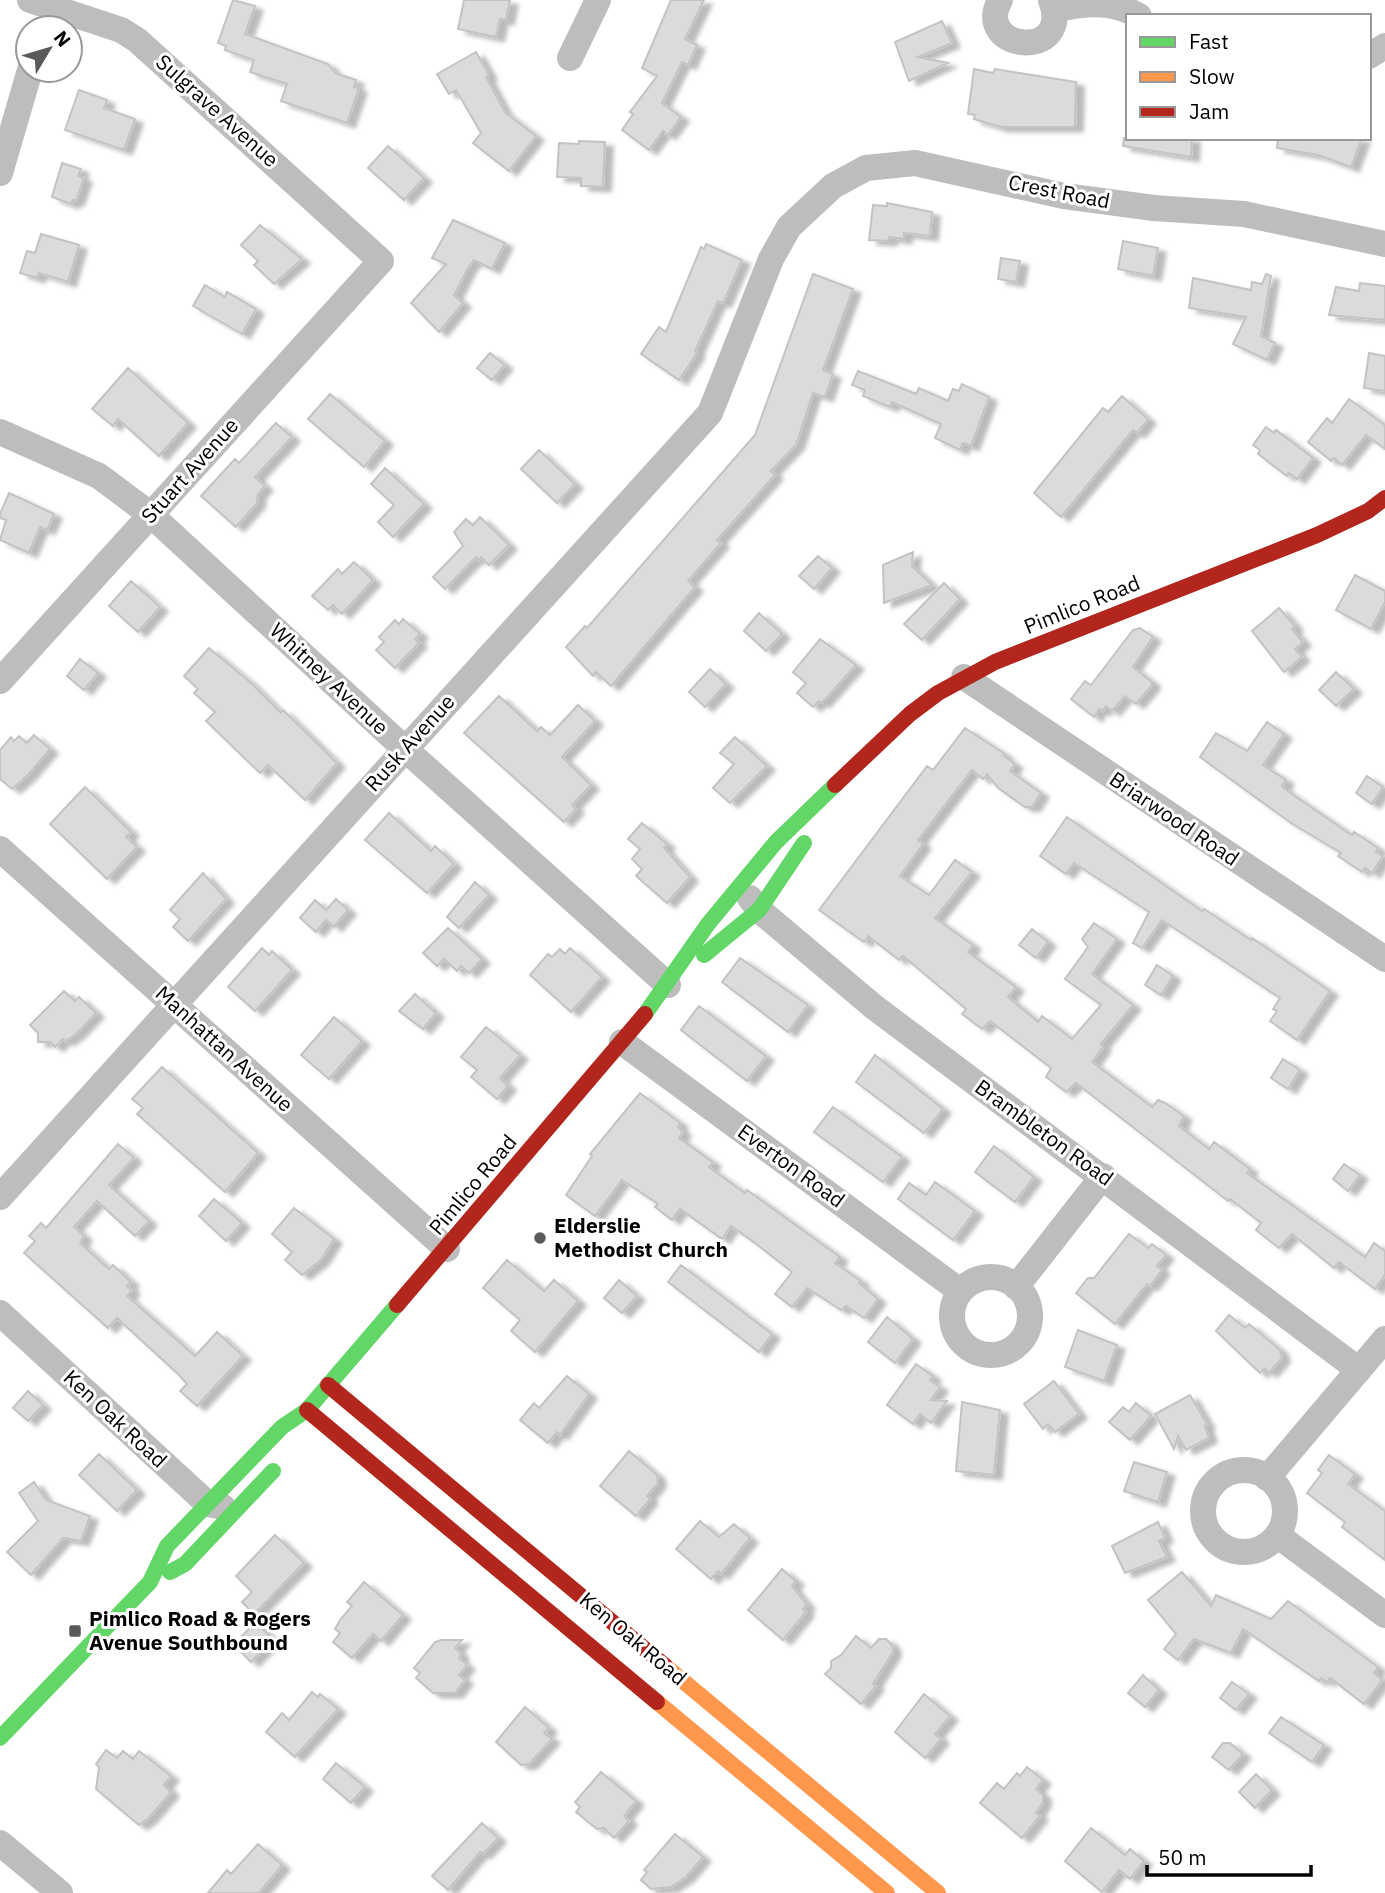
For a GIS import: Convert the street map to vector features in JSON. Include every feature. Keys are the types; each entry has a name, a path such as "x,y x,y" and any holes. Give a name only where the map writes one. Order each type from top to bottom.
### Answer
{"street":[{"path":"570,58 598,0"},
{"path":"1000,0 995,14 1000,31 1018,43 1032,43 1042,39 1051,30 1052,5 1114,3 1135,14"},
{"name":"Sulgrave Avenue","path":"43,8 121,30 137,40 381,261"},
{"path":"0,173 26,84"},
{"name":"Crest Road","path":"771,259 789,226 813,201 848,176 886,164 915,163 1064,196 1154,208 1244,214 1385,244"},
{"name":"Rusk Avenue","path":"0,1197 710,414 771,259"},
{"name":"Stuart Avenue","path":"0,681 381,261"},
{"name":"Whitney Avenue","path":"0,432 99,476 151,515 405,749 668,985"},
{"name":"Pimlico Road","path":"0,1738 150,1582 167,1546 282,1427 307,1410 447,1249 622,1042 668,985 708,923 780,837 910,714 964,677 1317,535 1368,511 1385,498"},
{"name":"Briarwood Road","path":"964,677 1385,958"},
{"name":"Pimlico Road","path":"668,985 759,910 811,831 824,798"},
{"name":"Manhattan Avenue","path":"0,849 447,1249"},
{"name":"Brambleton Road","path":"742,885 759,910 874,1007 1359,1370"},
{"name":"Everton Road","path":"622,1042 960,1291"},
{"path":"1016,1287 1103,1176"},
{"path":"991,1277 1016,1287 1029,1307 1028,1329 1012,1350 996,1356 975,1353 961,1343 953,1329 951,1314 960,1291 976,1280 991,1277"},
{"name":"Ken Oak Road","path":"0,1313 208,1504"},
{"path":"1267,1478 1385,1339"},
{"name":"Ken Oak Road","path":"328,1385 938,1893"},
{"name":"Pimlico Road","path":"298,1433 307,1410"},
{"name":"Ken Oak Road","path":"307,1410 887,1893"},
{"name":"Pimlico Road","path":"150,1582 185,1564 239,1509 286,1455"},
{"path":"1249,1471 1267,1478 1275,1485 1284,1505 1284,1517 1277,1535 1262,1548 1234,1551 1219,1544 1204,1522 1206,1496 1224,1475 1249,1471"},
{"path":"208,1504 239,1509"},
{"path":"1277,1535 1385,1615"},
{"path":"0,1843 60,1893"}],"building":[{"path":"233,0 255,6 245,34 328,64 335,73 356,80 354,87 359,88 347,123 281,101 287,84 250,72 254,60 225,50 226,46 218,43"},
{"path":"464,0 510,0 506,20 500,19 496,37 458,29"},
{"path":"671,0 704,0 685,39 697,45 688,65 682,62 662,103 681,117 668,135 663,131 649,150 622,130 633,114 630,112 657,76 642,68"},
{"path":"942,21 952,43 918,57 948,63 909,81 895,42"},
{"path":"476,52 505,112 536,136 509,171 473,143 481,133 456,90 449,94 437,74"},
{"path":"974,69 993,73 995,69 1076,82 1075,127 1001,127 974,119 975,115 968,114"},
{"path":"79,90 107,100 104,108 135,119 124,150 65,130"},
{"path":"1124,138 1192,140 1191,157 1123,146"},
{"path":"1278,140 1361,140 1351,167 1318,155 1277,148"},
{"path":"579,141 605,142 603,187 581,186 581,178 557,177 559,143 579,144"},
{"path":"388,146 424,178 404,200 368,168"},
{"path":"62,163 81,169 78,176 84,178 76,201 73,200 71,204 52,197"},
{"path":"887,203 932,212 930,236 904,233 904,239 889,237 889,241 869,240 873,205 887,206"},
{"path":"453,220 505,243 492,269 474,260 468,268 454,295 463,303 439,332 411,303 446,264 432,258"},
{"path":"260,225 302,259 274,284 254,265 258,261 241,245"},
{"path":"41,234 79,245 68,282 39,273 37,278 20,273 27,251 35,253"},
{"path":"1123,241 1158,248 1153,276 1118,269"},
{"path":"706,244 742,260 723,303 718,301 695,351 697,353 679,380 641,354 659,327 666,332 701,247 704,249"},
{"path":"1001,258 1020,261 1016,282 998,279"},
{"path":"813,274 853,289 823,370 833,374 825,397 813,393 796,445 771,471 775,475 717,540 721,543 688,581 695,587 611,686 596,672 593,676 566,647 585,626 587,628 755,435"},
{"path":"1266,274 1271,276 1261,336 1275,343 1267,360 1233,344 1246,317 1189,308 1193,278 1251,290 1252,282 1262,284"},
{"path":"1360,283 1385,286 1385,320 1329,315 1336,287 1359,291"},
{"path":"205,285 225,297 227,292 256,309 242,334 193,306"},
{"path":"490,353 505,365 492,380 477,368"},
{"path":"1369,353 1385,356 1385,391 1364,388"},
{"path":"128,368 188,423 159,456 118,419 113,426 92,409"},
{"path":"858,371 916,394 919,388 948,401 953,389 959,391 962,384 989,397 971,446 963,443 960,450 935,438 941,424 892,402 890,407 863,396 865,390 852,385"},
{"path":"330,394 385,441 364,467 308,419"},
{"path":"1122,396 1148,419 1137,433 1133,430 1061,517 1034,493 1103,408 1108,412"},
{"path":"1349,399 1385,425 1385,449 1366,435 1342,465 1334,458 1331,461 1308,442 1327,418 1332,423"},
{"path":"276,423 292,437 255,477 265,486 258,494 257,503 236,527 201,496 235,459 239,463"},
{"path":"1266,427 1274,433 1276,430 1313,458 1297,479 1289,473 1287,476 1258,454 1260,450 1253,445"},
{"path":"539,450 575,484 557,503 521,469"},
{"path":"385,468 424,504 393,537 378,522 394,505 371,484"},
{"path":"9,493 54,514 47,530 40,527 29,553 0,540 6,520 0,518 0,514"},
{"path":"480,517 509,545 489,565 481,557 478,560 476,557 445,589 433,577 463,546 454,532 466,519 473,525"},
{"path":"913,552 912,566 932,585 884,603 883,565"},
{"path":"818,556 832,568 814,589 799,576"},
{"path":"354,562 373,580 342,614 333,605 328,610 312,596 338,569 342,574"},
{"path":"1355,575 1385,591 1385,602 1371,629 1336,610"},
{"path":"131,581 160,607 138,632 109,606"},
{"path":"944,583 960,599 922,640 904,624"},
{"path":"1279,608 1295,626 1292,629 1303,642 1295,649 1302,657 1284,672 1252,631"},
{"path":"759,613 782,634 766,651 744,631"},
{"path":"403,619 420,634 415,639 419,643 395,668 376,650 384,642 379,637 395,620 399,624"},
{"path":"1140,628 1153,637 1133,667 1152,682 1152,685 1136,704 1125,696 1112,711 1106,706 1103,711 1099,709 1094,717 1071,699 1085,681 1091,685 1133,630"},
{"path":"820,639 856,665 822,703 819,701 813,707 797,693 806,683 793,672"},
{"path":"209,648 251,683 281,713 283,710 337,763 305,800 268,765 260,773 206,721 215,712 194,693 198,689 184,676"},
{"path":"80,659 98,673 84,690 67,676"},
{"path":"710,669 726,684 705,707 689,692"},
{"path":"1336,672 1354,689 1336,706 1319,690"},
{"path":"499,696 537,731 541,727 550,735 578,705 595,721 562,757 591,785 572,805 576,809 564,822 464,733"},
{"path":"1267,722 1284,734 1263,765 1286,780 1282,786 1289,792 1352,835 1354,832 1378,848 1376,852 1383,856 1372,873 1365,868 1362,872 1338,856 1341,853 1291,823 1200,757 1216,733 1247,751"},
{"path":"965,728 1005,754 1004,756 1015,764 1010,771 1041,793 1032,807 1025,807 998,788 987,774 983,779 972,770 918,840 923,844 900,876 929,895 955,860 972,872 935,918 973,945 968,952 1016,987 1008,997 1038,1022 1042,1016 1072,1039 1101,1005 1065,979 1088,947 1082,939 1094,923 1117,939 1092,974 1133,1005 1101,1044 1103,1047 1092,1062 1152,1107 1158,1100 1184,1116 1179,1126 1209,1149 1214,1142 1250,1169 1247,1173 1365,1257 1374,1243 1385,1251 1385,1275 1375,1289 1339,1262 1334,1268 1292,1234 1279,1248 1256,1230 1261,1223 1230,1199 1228,1201 1076,1083 1066,1092 1046,1077 1051,1068 990,1021 982,1029 962,1014 966,1009 903,956 899,960 868,936 864,942 819,910 927,766 933,770"},
{"path":"34,735 50,749 12,789 0,779 0,750 11,737 14,741 19,736 27,743"},
{"path":"735,737 767,766 730,803 713,788 734,764 720,753"},
{"path":"1367,776 1383,787 1372,804 1356,793"},
{"path":"85,787 131,832 126,837 137,847 107,879 50,824"},
{"path":"389,813 431,851 435,846 454,864 427,893 365,840"},
{"path":"1067,817 1202,911 1204,909 1251,940 1252,938 1330,991 1297,1040 1270,1021 1277,1011 1273,1009 1280,998 1162,920 1142,948 1133,943 1149,912 1074,863 1066,874 1040,856"},
{"path":"642,823 667,844 664,848 690,877 667,903 636,876 642,869 632,859 640,849 628,839"},
{"path":"203,873 226,899 188,941 173,927 180,919 170,910"},
{"path":"475,882 489,895 459,928 447,917"},
{"path":"336,899 348,910 334,927 326,920 316,932 300,918 315,900 326,910"},
{"path":"448,928 482,959 469,973 461,966 457,971 444,959 437,966 423,953"},
{"path":"1032,929 1048,942 1036,958 1019,945"},
{"path":"262,948 269,955 272,951 292,970 255,1011 228,987"},
{"path":"570,948 602,977 571,1012 530,975 548,954 552,957 560,949 565,954"},
{"path":"740,958 808,1005 788,1032 722,982"},
{"path":"1157,965 1173,976 1161,995 1145,985"},
{"path":"64,991 75,1001 79,997 96,1013 76,1034 66,1041 63,1039 55,1047 50,1042 38,1042 38,1033 30,1025"},
{"path":"415,994 436,1013 423,1029 399,1011"},
{"path":"699,1006 766,1056 747,1081 681,1030"},
{"path":"334,1017 362,1041 329,1079 301,1055"},
{"path":"486,1027 520,1055 500,1078 508,1086 497,1099 471,1077 477,1070 461,1057"},
{"path":"875,1055 943,1109 924,1133 856,1082"},
{"path":"1283,1059 1300,1070 1288,1089 1271,1078"},
{"path":"162,1067 258,1153 225,1192 137,1114 143,1108 132,1099"},
{"path":"640,1093 680,1123 678,1127 683,1132 679,1138 713,1162 709,1167 745,1193 747,1190 840,1257 835,1263 861,1281 859,1283 878,1299 864,1318 846,1306 841,1310 807,1288 792,1307 775,1294 792,1272 755,1243 731,1226 722,1239 680,1209 672,1220 655,1207 658,1204 622,1180 595,1216 566,1195 592,1156 590,1154"},
{"path":"833,1107 902,1157 883,1182 814,1132"},
{"path":"118,1144 134,1158 109,1185 149,1221 135,1236 97,1201 74,1227 84,1236 80,1243 109,1269 113,1265 131,1282 127,1286 132,1290 127,1296 195,1356 217,1332 243,1356 197,1406 180,1391 187,1384 179,1375 117,1318 108,1328 24,1253 35,1241 29,1236 41,1223 46,1228"},
{"path":"994,1146 1034,1177 1015,1202 975,1172"},
{"path":"1344,1164 1360,1175 1348,1191 1333,1179"},
{"path":"935,1182 975,1211 953,1240 898,1199 909,1183 926,1195"},
{"path":"214,1199 242,1223 226,1241 199,1216"},
{"path":"294,1208 334,1239 321,1260 302,1275 285,1260 292,1252 272,1234"},
{"path":"1129,1234 1148,1248 1152,1244 1166,1255 1157,1266 1162,1270 1150,1286 1147,1284 1115,1324 1076,1293 1088,1278 1094,1278"},
{"path":"507,1260 544,1291 554,1280 578,1301 535,1352 511,1331 520,1320 483,1288"},
{"path":"681,1265 772,1334 759,1352 668,1282"},
{"path":"619,1280 637,1296 622,1313 604,1298"},
{"path":"1229,1315 1245,1328 1249,1324 1280,1350 1282,1358 1269,1373 1264,1368 1260,1373 1216,1331"},
{"path":"887,1317 913,1339 895,1363 868,1342"},
{"path":"1078,1330 1117,1345 1104,1381 1065,1367"},
{"path":"916,1364 933,1376 930,1380 940,1387 931,1400 947,1401 931,1423 920,1414 913,1424 887,1405"},
{"path":"567,1376 589,1394 560,1435 557,1432 548,1443 520,1420 534,1403 539,1408"},
{"path":"1054,1381 1079,1414 1055,1432 1048,1424 1043,1429 1024,1404"},
{"path":"28,1391 43,1405 28,1421 13,1408"},
{"path":"1190,1395 1207,1424 1205,1426 1209,1438 1186,1450 1178,1436 1174,1449 1155,1414"},
{"path":"962,1402 1000,1410 994,1475 956,1471"},
{"path":"1136,1403 1151,1416 1130,1440 1109,1422 1123,1407 1129,1412"},
{"path":"629,1451 657,1475 658,1483 647,1496 650,1499 636,1516 600,1486"},
{"path":"99,1454 137,1490 117,1511 79,1475"},
{"path":"1329,1455 1355,1474 1348,1484 1385,1511 1385,1560 1342,1527 1345,1522 1307,1493 1322,1473 1318,1470"},
{"path":"1134,1462 1167,1472 1158,1502 1124,1491"},
{"path":"34,1482 46,1500 90,1516 81,1541 63,1538 31,1575 7,1552 38,1521 19,1493"},
{"path":"700,1521 719,1537 734,1524 750,1538 721,1574 718,1571 711,1579 676,1549"},
{"path":"1158,1522 1165,1538 1159,1541 1167,1557 1125,1573 1112,1546"},
{"path":"275,1535 304,1563 254,1614 242,1602 252,1592 236,1576"},
{"path":"782,1569 796,1581 792,1586 807,1605 803,1609 806,1612 783,1640 748,1610"},
{"path":"1182,1572 1211,1606 1216,1595 1271,1619 1288,1601 1378,1667 1374,1673 1382,1680 1364,1704 1330,1678 1327,1682 1321,1678 1319,1681 1243,1629 1231,1653 1194,1639 1178,1660 1164,1649 1176,1634 1148,1600"},
{"path":"364,1582 403,1615 381,1641 373,1634 352,1658 333,1642 340,1633 335,1629 352,1606 347,1602"},
{"path":"255,1622 273,1639 251,1662 234,1645"},
{"path":"856,1636 871,1648 879,1639 886,1639 892,1645 893,1652 873,1684 876,1686 861,1704 825,1674 831,1668 831,1661 841,1655"},
{"path":"462,1640 455,1648 461,1654 459,1658 467,1665 459,1675 465,1680 455,1693 433,1693 416,1678 420,1673 414,1668 435,1642"},
{"path":"1143,1675 1159,1690 1145,1707 1128,1693"},
{"path":"1232,1682 1249,1694 1236,1710 1220,1698"},
{"path":"312,1692 318,1697 320,1694 338,1709 295,1757 266,1732 282,1713 289,1720"},
{"path":"924,1694 950,1716 935,1734 941,1739 925,1758 895,1732"},
{"path":"525,1707 549,1728 544,1733 552,1739 529,1764 521,1765 496,1742"},
{"path":"1281,1717 1324,1745 1312,1762 1269,1733"},
{"path":"1223,1743 1230,1743 1243,1754 1229,1770 1212,1757"},
{"path":"106,1750 117,1758 123,1751 133,1759 139,1751 171,1776 164,1785 171,1792 148,1819 139,1825 96,1789 99,1767 96,1764"},
{"path":"336,1763 365,1787 351,1803 323,1779"},
{"path":"1027,1767 1043,1780 1036,1789 1043,1795 1043,1802 1036,1813 1040,1816 1022,1838 980,1803 997,1783 1004,1789 1017,1773 1020,1776"},
{"path":"601,1772 636,1801 624,1816 629,1821 614,1838 604,1828 597,1829 576,1812 580,1807 575,1802"},
{"path":"1256,1774 1272,1790 1255,1808 1239,1792"},
{"path":"482,1823 498,1838 483,1854 480,1852 448,1890 432,1876"},
{"path":"1091,1828 1125,1855 1130,1849 1144,1861 1130,1879 1119,1870 1102,1892 1065,1861"},
{"path":"675,1834 703,1857 686,1877 671,1887 651,1889 641,1880 647,1872 644,1870"},
{"path":"258,1844 282,1865 259,1893 208,1893 227,1870 231,1874"}],"traffic: fast":[{"path":"645,1014 708,924 776,842 835,785"},
{"path":"704,955 759,910 804,843"},
{"path":"0,1738 150,1582 167,1546 282,1427 307,1410 397,1305"},
{"path":"170,1572 185,1564 273,1471"}],"traffic: slow":[{"path":"665,1666 938,1893"},
{"path":"657,1702 887,1893"}],"traffic: jam":[{"path":"835,785 910,714 938,693 995,662 1317,535 1368,511 1385,498"},
{"path":"397,1305 645,1014"},
{"path":"328,1385 665,1666"},
{"path":"307,1410 657,1702"}],"place":[{"name":"Elderslie Methodist Church","path":"540,1238"},
{"name":"Pimlico Road & Rogers Avenue Southbound","path":"75,1631"}]}
